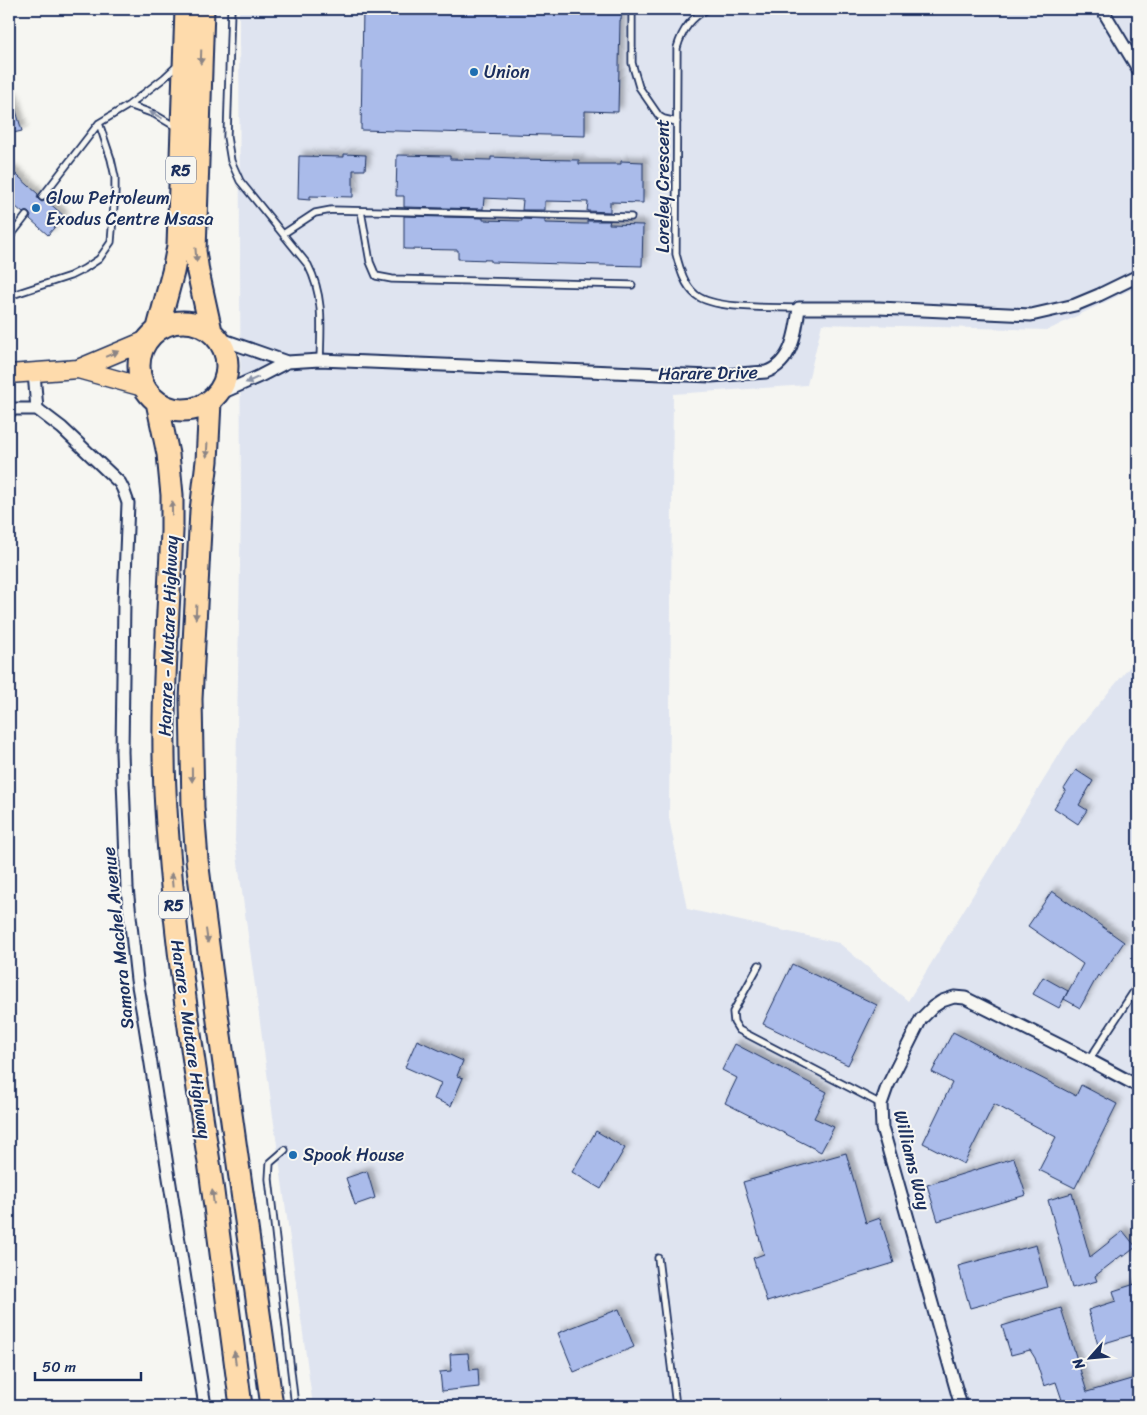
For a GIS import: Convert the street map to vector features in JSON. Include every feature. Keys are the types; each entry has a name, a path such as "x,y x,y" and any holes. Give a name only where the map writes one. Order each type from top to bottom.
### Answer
{"highway":[{"name":"R5","path":"150,394 140,379 139,360 141,349 152,334 173,272 178,246 186,9"},
{"name":"R5","path":"203,9 195,251 198,272 215,334 225,351 228,367 224,382 213,398"},
{"path":"152,334 168,323 179,321 202,325 215,334"},
{"path":"150,394 169,408 183,410 197,408 213,398"},
{"name":"Harare - Mutare Highway","path":"150,394 168,454 172,494 163,755 175,916 182,981 211,1178 241,1406"},
{"name":"Harare - Mutare Highway","path":"213,398 201,511 191,700 193,807 197,860 272,1406"}],"main road":[{"path":"9,374 78,369 152,334"},
{"path":"78,369 150,394"}],"street":[{"path":"1102,9 1138,69"},
{"path":"798,308 879,308 1031,315 1075,304 1099,295 1138,276"},
{"name":"Harare Drive","path":"213,398 287,362 320,360 711,376 766,372 773,370 780,364 788,353 796,334 798,308"},
{"name":"Harare Drive","path":"215,334 287,362"},
{"path":"9,409 37,409 34,373"},
{"name":"Samora Machel Avenue","path":"37,409 62,428 120,483 128,503 124,600 122,752 126,888 137,980 204,1406"},
{"name":"Williams Way","path":"961,1406 882,1128 881,1104 887,1088 922,1019 933,1007 942,1001 954,997 965,998 1138,1086"}],"lane":[{"path":"231,9 227,137 231,161 240,181 308,265 316,282 321,306 320,360"},
{"path":"632,9 632,63 639,87 659,116 677,122"},
{"name":"Loreley Crescent","path":"708,9 687,25 678,48 676,254 681,273 697,296 707,301 724,305 798,308"},
{"path":"42,197 99,123 129,105 164,78 184,59"},
{"path":"129,105 154,114 182,130"},
{"path":"9,296 84,270 99,259 111,242 116,176 99,123"},
{"path":"283,234 315,213 331,210 631,217"},
{"path":"360,211 370,262 376,276 392,279 632,285"},
{"path":"9,238 26,216"},
{"path":"759,965 733,1012 734,1022 739,1030 881,1104"},
{"path":"1089,1060 1138,985"},
{"path":"285,1150 270,1163 269,1179 295,1406"},
{"path":"658,1258 676,1406"}],"shaded area":[{"path":"239,9 1138,9 1138,286 1048,330 822,324 807,385 673,394 669,818 687,909 839,943 908,1001 1067,742 1138,657 1138,1406 313,1406 235,841 241,508"}],"building":[{"name":"Union","path":"363,9 622,9 620,20 618,112 585,111 585,136 361,130"},
{"path":"12,97 22,131 9,134 9,98"},
{"path":"344,154 366,155 365,170 353,170 353,197 310,196 310,200 298,199 299,156 344,157"},
{"path":"397,155 450,156 450,159 491,160 491,157 579,160 579,164 621,164 621,161 643,162 643,203 610,202 610,212 587,211 588,202 545,201 545,210 522,210 523,200 484,198 483,209 404,207 404,196 396,196"},
{"name":"Glow Petroleum Exodus Centre Msasa","path":"9,168 38,194 39,200 42,202 46,200 64,216 48,235 30,219 29,213 26,211 23,213 9,201"},
{"path":"404,216 483,218 483,220 545,220 545,223 585,224 587,224 587,221 610,221 609,224 643,225 642,266 491,262 491,260 458,259 458,250 404,249"},
{"path":"1076,770 1093,781 1079,805 1087,810 1078,824 1054,808"},
{"path":"1052,891 1124,942 1100,977 1098,975 1080,1008 1064,999 1083,964 1028,926"},
{"path":"792,964 877,1005 848,1065 763,1024"},
{"path":"1043,977 1068,991 1059,1008 1033,994"},
{"path":"953,1032 1076,1096 1081,1085 1117,1104 1075,1188 1039,1170 1056,1137 994,1104 964,1164 923,1143 952,1083 932,1072"},
{"path":"417,1040 463,1061 457,1076 463,1078 451,1106 434,1099 441,1083 405,1067"},
{"path":"735,1044 827,1092 814,1118 834,1127 821,1152 725,1103 737,1078 722,1070"},
{"path":"596,1131 625,1148 601,1189 572,1172"},
{"path":"846,1153 866,1223 880,1218 894,1263 767,1302 753,1258 764,1254 743,1182"},
{"path":"1014,1158 1026,1195 938,1221 927,1185"},
{"path":"367,1171 375,1198 355,1205 346,1178"},
{"path":"1072,1193 1090,1257 1123,1231 1136,1247 1123,1257 1122,1255 1095,1276 1097,1281 1072,1288 1048,1200"},
{"path":"1036,1245 1047,1287 970,1308 958,1266"},
{"path":"1138,1283 1138,1333 1098,1345 1088,1310 1116,1301 1113,1291"},
{"path":"1061,1308 1087,1392 1138,1377 1138,1405 1064,1406 1056,1382 1044,1386 1035,1358 1030,1350 1011,1355 1002,1326"},
{"path":"619,1309 634,1347 574,1372 558,1333"},
{"path":"468,1353 470,1370 478,1369 479,1387 442,1391 440,1372 451,1371 450,1354"}],"place":[{"name":"Union","path":"474,72"},
{"name":"Glow Petroleum Exodus Centre Msasa","path":"36,208"},
{"name":"Spook House","path":"293,1155"}]}
